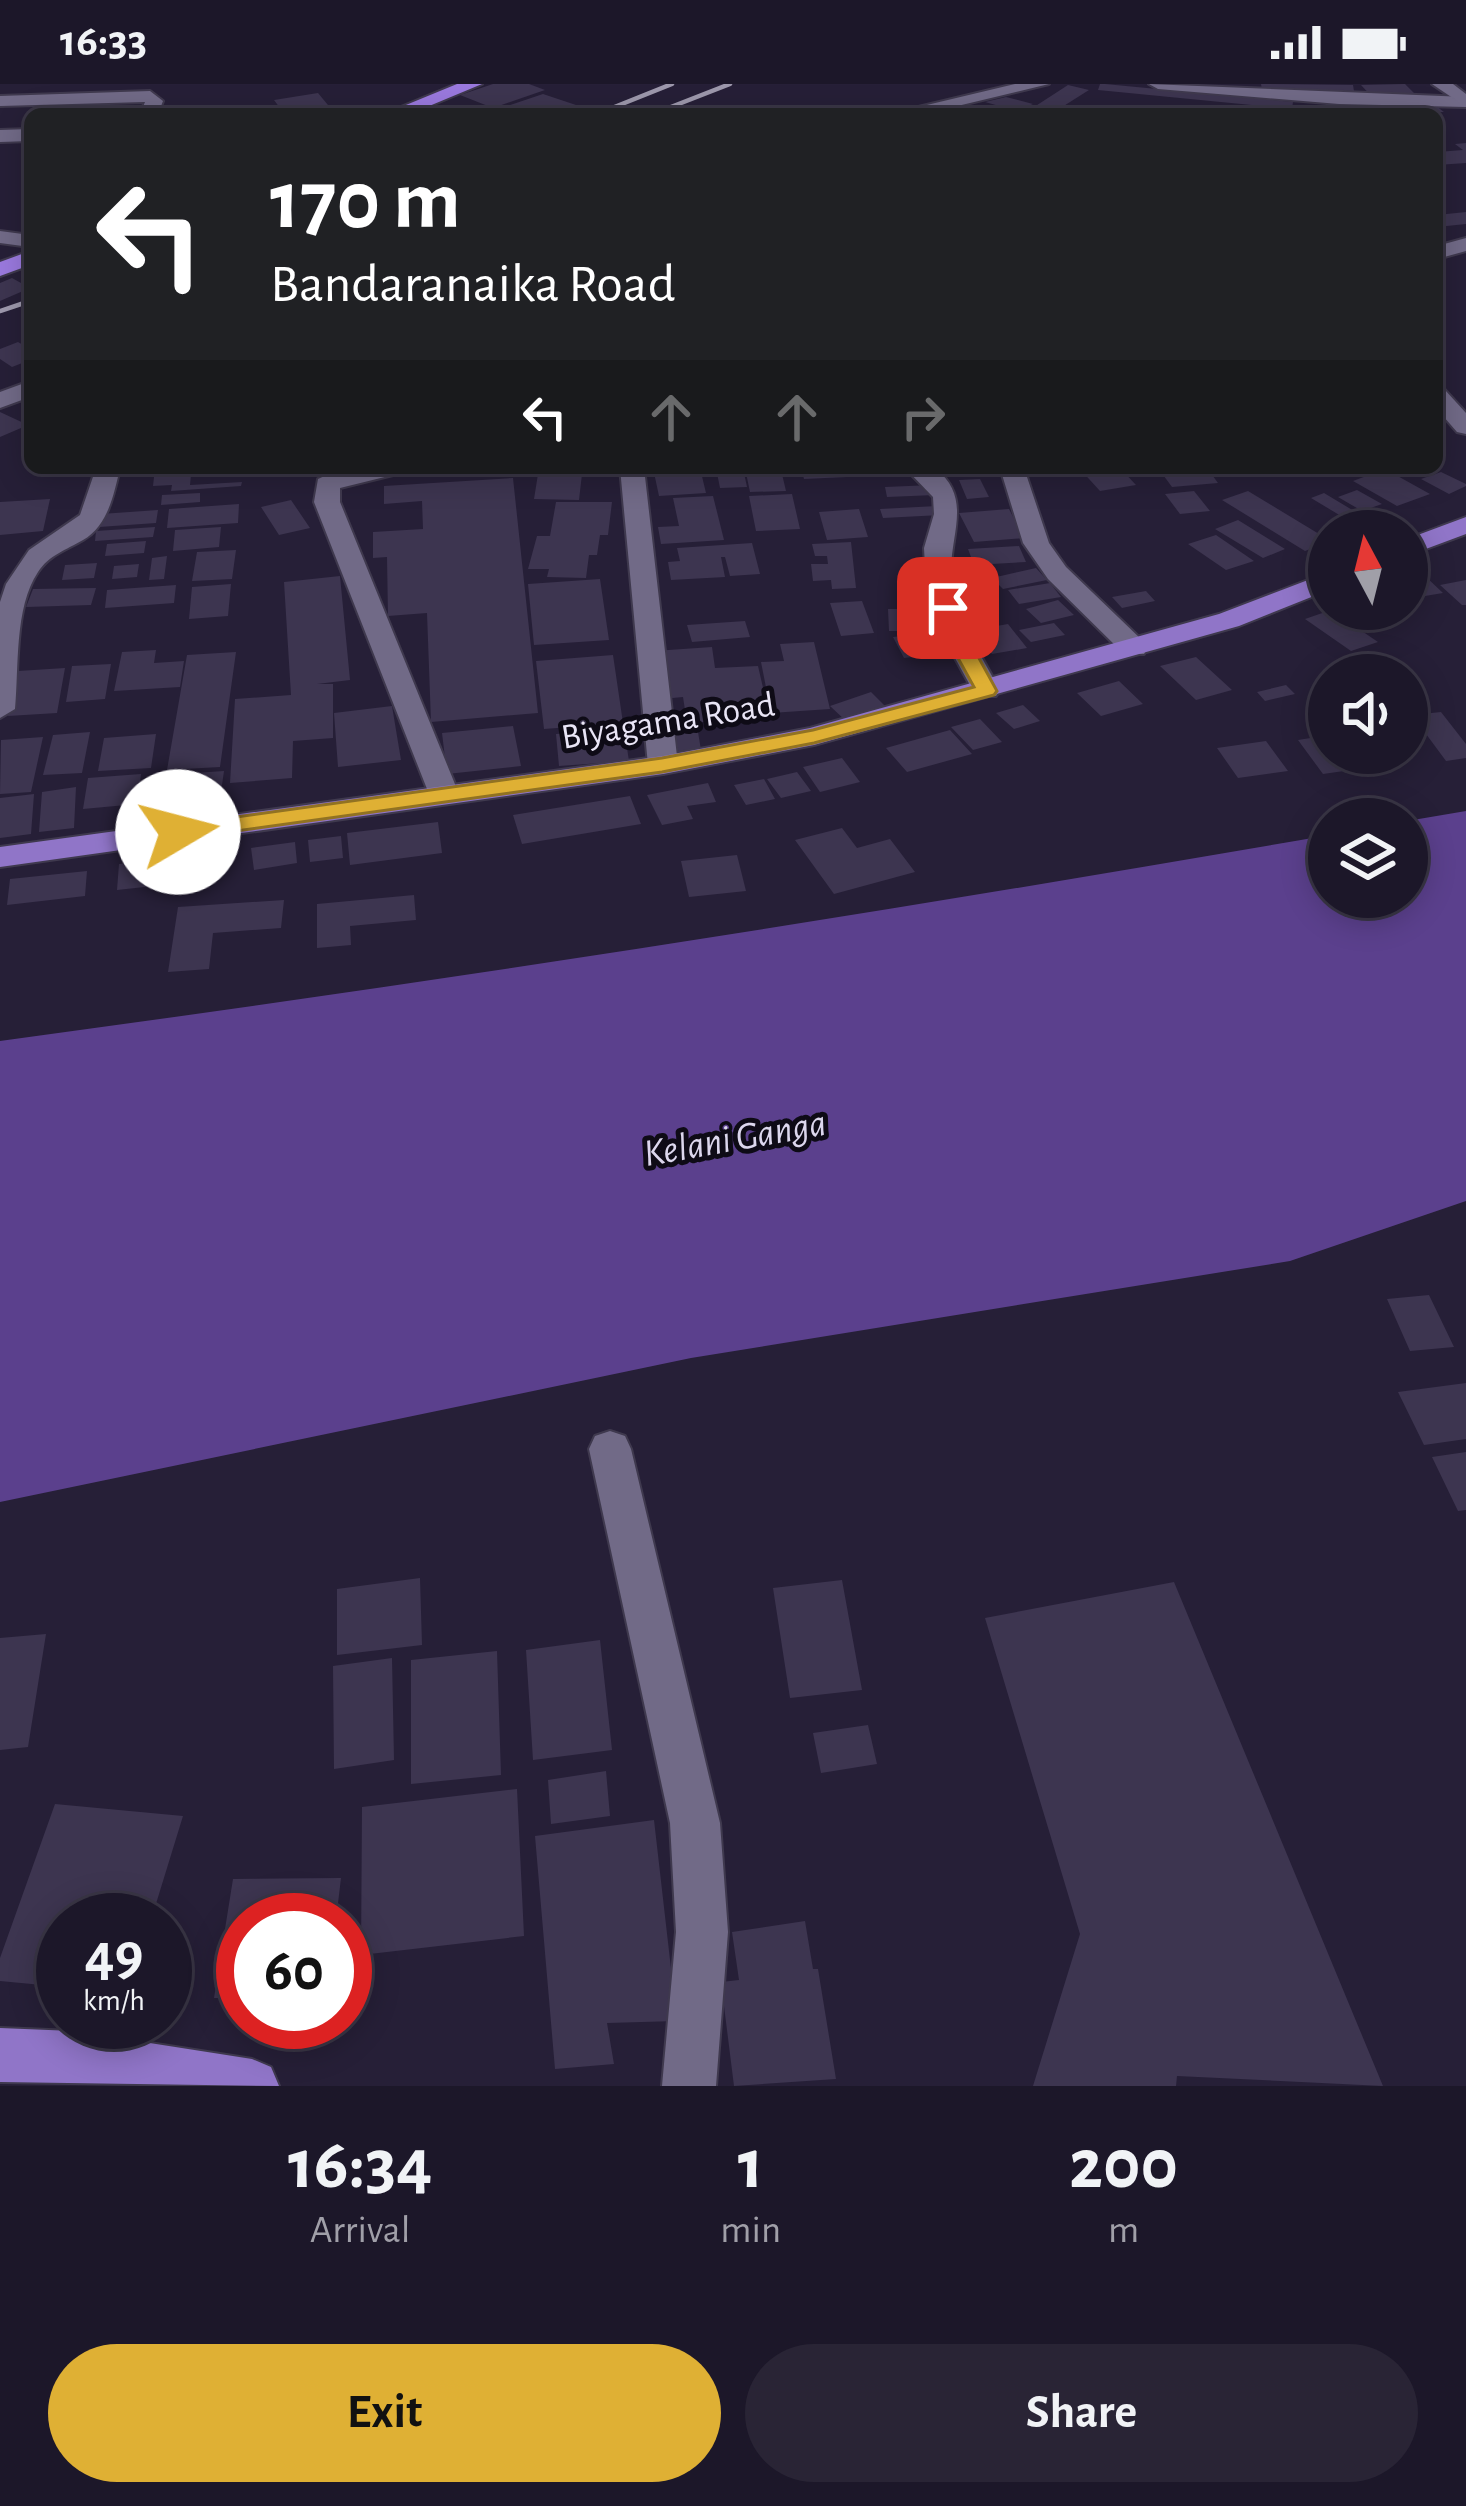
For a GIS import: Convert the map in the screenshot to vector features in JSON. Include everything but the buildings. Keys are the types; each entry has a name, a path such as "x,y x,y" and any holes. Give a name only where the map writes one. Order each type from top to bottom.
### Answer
{"highway":[{"path":"382,108 444,84"},
{"path":"409,108 473,84"}],"main road":[{"path":"1428,539 1466,524"},
{"name":"Biyagama Road","path":"0,857 662,765 814,736 1229,620 1308,588"},
{"path":"0,2055 74,2058 245,2085"}],"street":[{"path":"926,108 1040,84"},
{"path":"1158,84 1339,99 1466,102"},
{"path":"1441,84 1466,102"},
{"path":"0,100 150,96 151,108"},
{"path":"1443,401 1466,429"},
{"path":"0,709 17,586 39,556 72,540 94,520 106,474"},
{"path":"348,474 327,484 327,502 444,794"},
{"path":"633,474 662,765"},
{"path":"925,474 940,485 949,507 937,545 937,574 959,640 986,691"},
{"path":"1014,474 1036,543 1058,573 1134,648"},
{"path":"610,1449 694,1823 702,1932 689,2086"}],"water":[{"name":"Kelani Ganga","path":"1466,811 1466,1201 1290,1261 691,1358 0,1502 0,1041 666,944 1308,839 1308,918 1428,918 1428,817"}],"railway":[{"path":"612,108 672,84"},
{"path":"668,108 730,84"},
{"path":"0,311 24,303"}],"route":[{"path":"178,832 662,765 814,736 986,691 948,608"}]}
